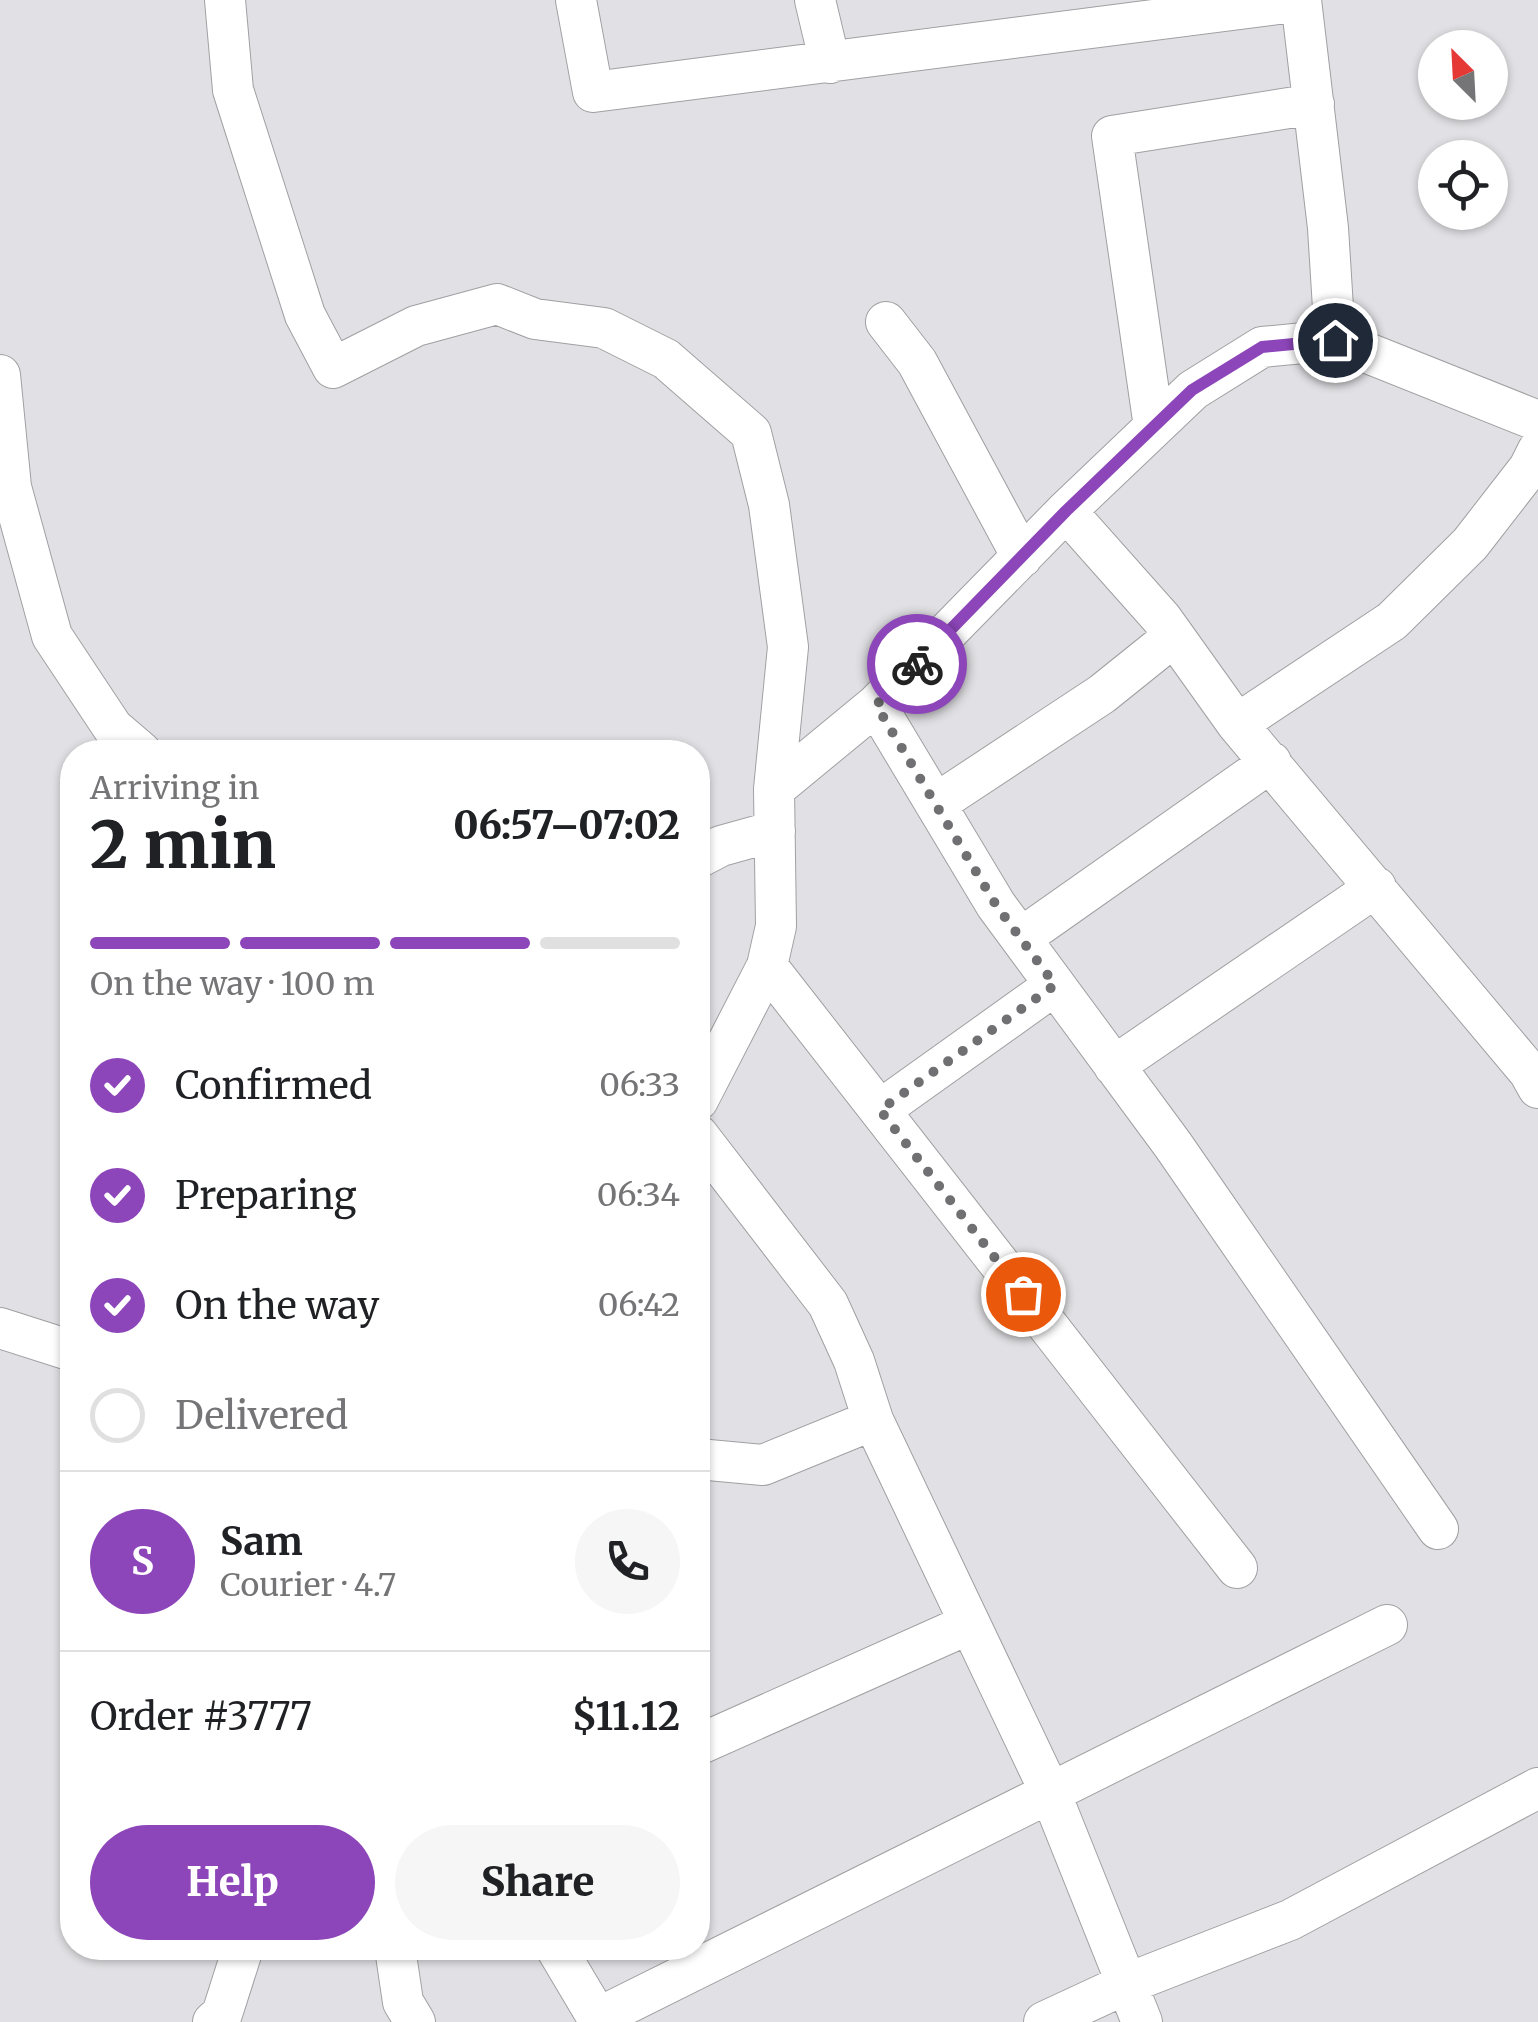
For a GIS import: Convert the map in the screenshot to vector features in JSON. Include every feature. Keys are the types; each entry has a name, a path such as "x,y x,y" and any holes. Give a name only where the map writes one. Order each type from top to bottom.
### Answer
{"street":[{"path":"224,0 233,90 305,315 333,368 416,326 497,304 535,319 604,328 666,359 750,432 769,506 788,647 774,789 776,926 768,966 710,1077"},
{"path":"576,0 593,92 830,63 1110,13 1301,0 1328,228 1335,340"},
{"path":"816,0 830,63"},
{"path":"1154,427 1112,136 1314,104"},
{"path":"886,322 917,362 1022,557"},
{"path":"774,789 876,705 1066,511 1192,390 1262,347 1335,340 1538,421"},
{"path":"0,375 11,487 52,636 113,728 126,740"},
{"path":"1237,724 1392,621 1470,544 1529,468 1538,450"},
{"path":"1066,511 1162,618 1237,724 1376,886 1538,1088"},
{"path":"937,803 1102,694 1173,636"},
{"path":"876,705 996,905 1114,1066 1438,1529"},
{"path":"1021,938 1270,762"},
{"path":"710,851 774,831"},
{"path":"1114,1066 1376,886"},
{"path":"768,966 1237,1568"},
{"path":"880,1110 1055,985"},
{"path":"710,1152 828,1304 854,1362 873,1420 1050,1792 1142,2022"},
{"path":"0,1328 60,1347"},
{"path":"710,1459 763,1465 873,1420"},
{"path":"710,1740 970,1624"},
{"path":"563,1960 599,2020 1387,1625"},
{"path":"1044,2022 1126,1984 1290,1920 1538,1788"},
{"path":"221,2019 239,1960"},
{"path":"396,1960 404,2002 415,2022"}],"way so far":[{"path":"917,664 876,705 996,905 1055,985 880,1110 1023,1294"}],"route":[{"path":"917,664 1066,511 1192,390 1262,347 1335,340"}]}
